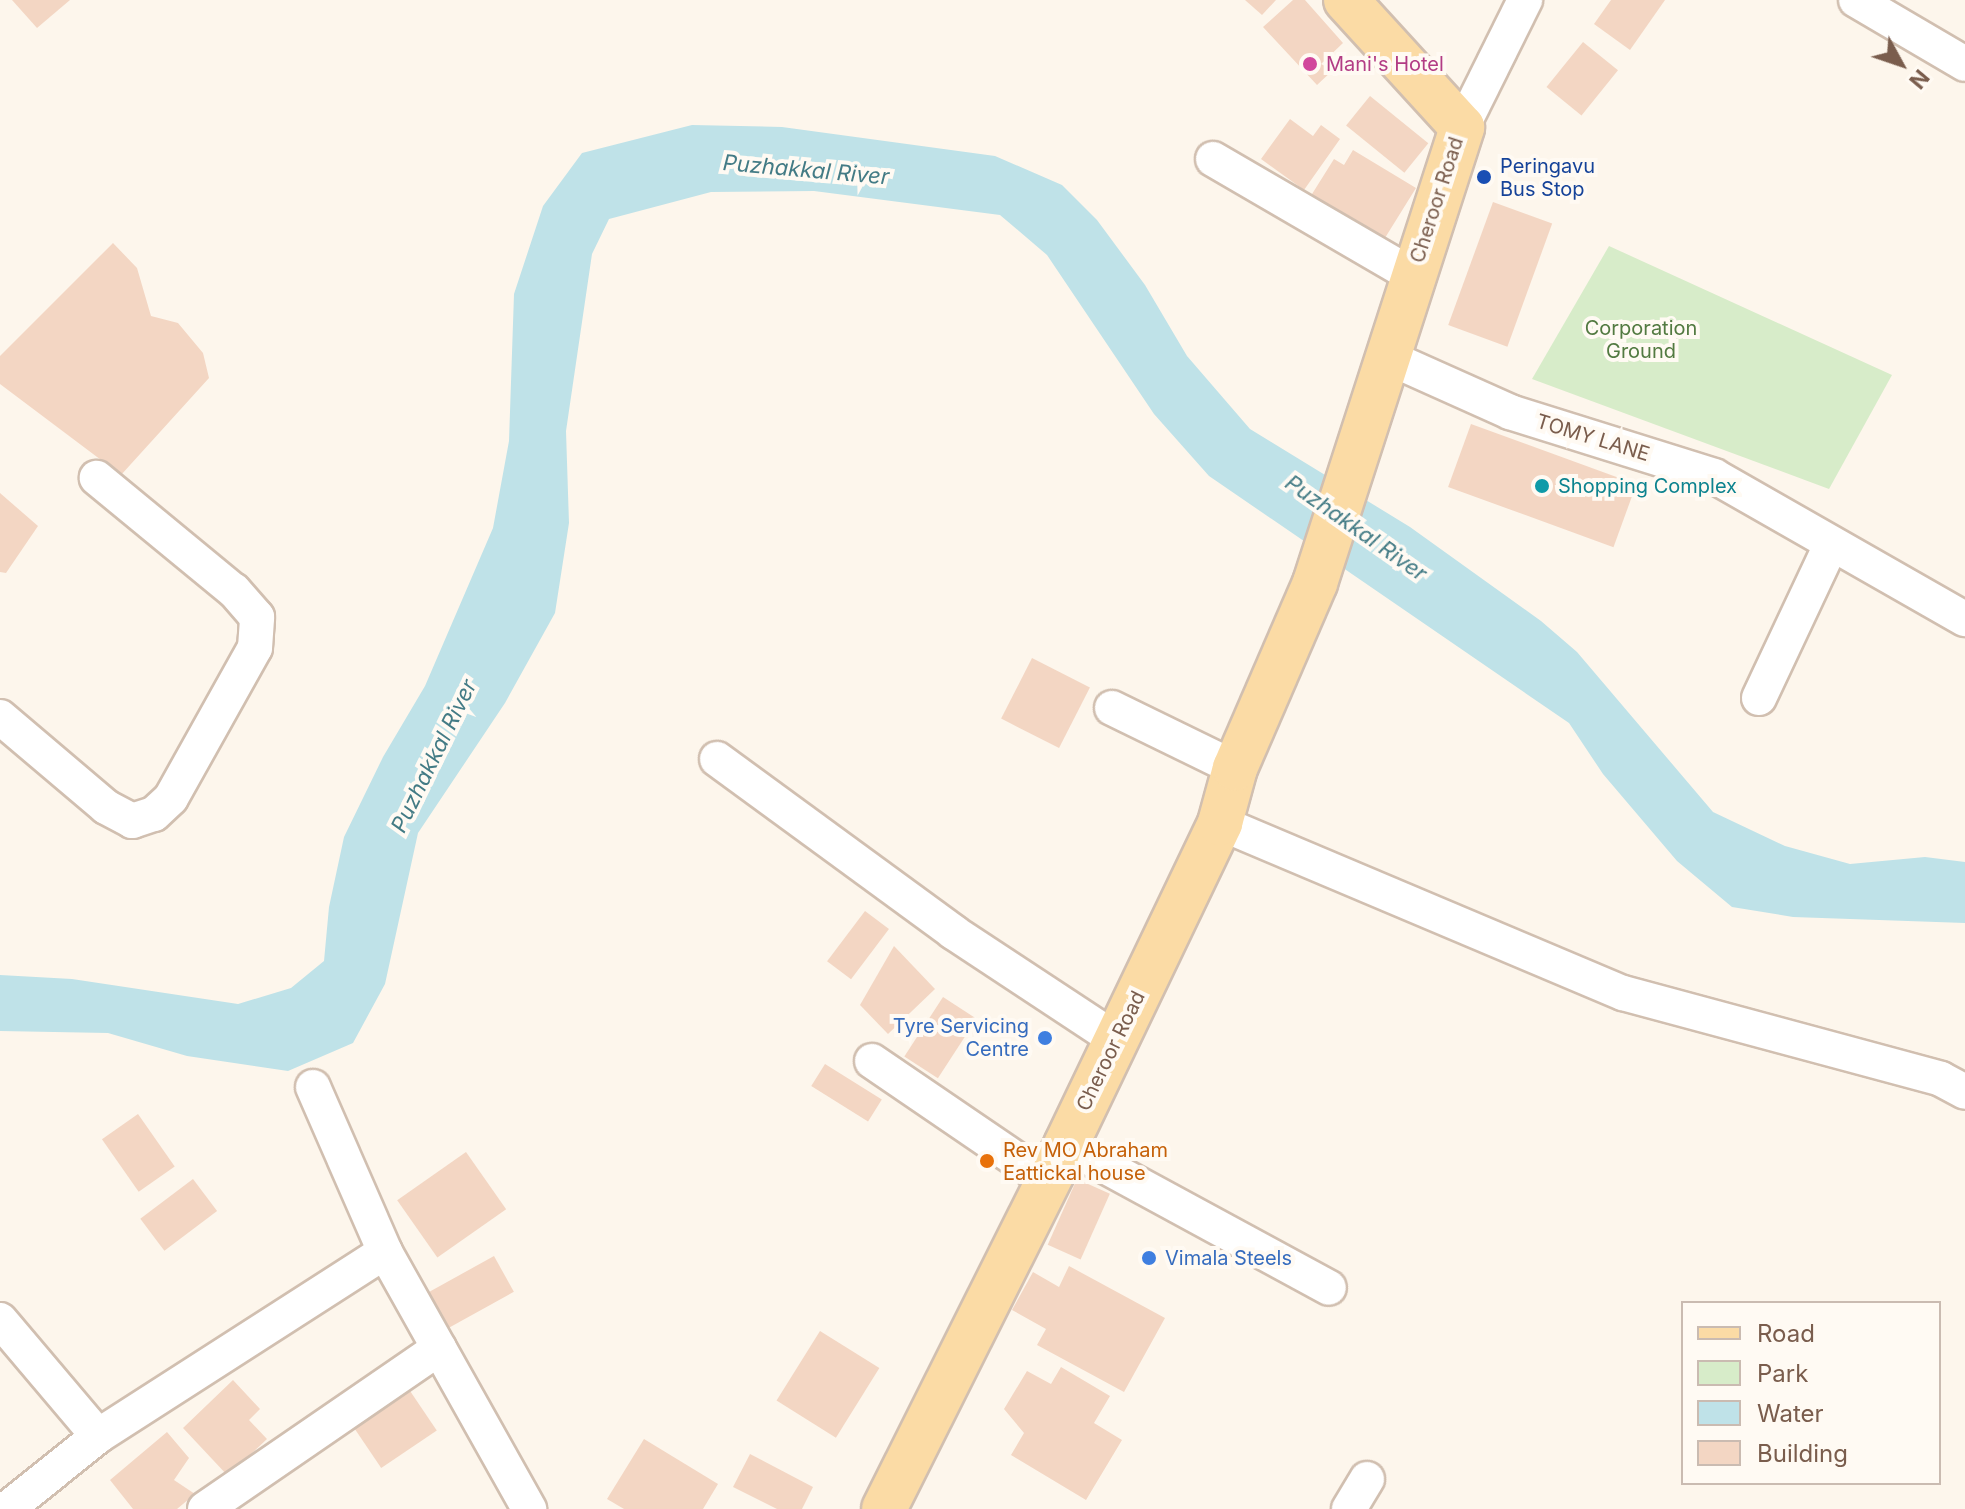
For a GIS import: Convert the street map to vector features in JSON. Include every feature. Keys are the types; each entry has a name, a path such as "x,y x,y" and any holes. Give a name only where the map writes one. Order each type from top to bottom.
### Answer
{"main road":[{"name":"Cheroor Road","path":"894,1506 1220,823 1235,768 1315,583 1385,356 1462,127 1346,0"}],"street":[{"path":"1462,127 1525,0"},
{"path":"1856,0 1965,64"},
{"path":"1213,159 1412,275"},
{"name":"TOMY LANE","path":"1385,356 1510,412 1714,476 1965,619"},
{"path":"0,717 106,807 132,821 154,814 171,798 255,648 257,617 234,591 97,478"},
{"path":"1759,698 1831,545"},
{"path":"1112,708 1235,768"},
{"path":"717,759 953,932 1117,1040"},
{"path":"1220,823 1623,993 1941,1079 1965,1092"},
{"path":"872,1061 1057,1163 1329,1288"},
{"path":"313,1087 385,1252 529,1509"},
{"path":"7,1509 98,1436 385,1252"},
{"path":"0,1320 98,1436"},
{"path":"229,1502 439,1348"},
{"path":"1349,1509 1367,1479"}],"green space":[{"name":"Corporation Ground","path":"1609,246 1892,375 1829,489 1532,379"}],"water":[{"name":"Puzhakkal River","path":"692,125 782,127 995,156 1062,185 1097,220 1145,285 1187,356 1250,429 1410,527 1541,621 1577,652 1713,812 1785,846 1850,864 1925,857 1965,862 1965,923 1793,917 1732,907 1677,861 1603,774 1569,723 1209,476 1154,414 1047,255 1000,215 814,191 711,192 609,219 592,254 566,431 569,523 555,613 505,703 418,833 385,984 353,1043 288,1071 187,1056 108,1033 0,1031 0,975 72,979 238,1004 291,988 324,961 329,907 344,837 383,757 425,686 493,528 509,441 514,294 543,206 582,153"}],"building":[{"path":"12,0 70,0 37,28"},
{"path":"1245,0 1276,0 1262,15"},
{"path":"1293,0 1305,0 1343,43 1321,64 1333,70 1317,85 1263,27"},
{"path":"1611,0 1665,0 1630,50 1594,24"},
{"path":"1583,42 1618,70 1581,115 1546,87"},
{"path":"1370,96 1428,143 1404,173 1346,126"},
{"path":"1290,119 1313,136 1321,125 1340,139 1304,190 1261,159"},
{"path":"1353,150 1416,188 1375,254 1307,202 1334,159 1344,165"},
{"path":"1493,202 1552,224 1507,347 1448,325"},
{"path":"113,243 137,268 151,316 178,323 203,353 209,378 121,475 0,384 0,356"},
{"name":"Shopping Complex","path":"1471,424 1636,484 1613,547 1448,487"},
{"path":"0,493 38,526 6,573 0,572"},
{"path":"1032,658 1090,688 1059,748 1001,719"},
{"path":"865,911 889,929 851,979 827,961"},
{"path":"894,946 935,989 888,1034 860,1005"},
{"path":"943,997 977,1019 938,1078 904,1057"},
{"path":"825,1064 882,1100 868,1122 811,1086"},
{"path":"138,1114 175,1166 139,1192 102,1139"},
{"path":"466,1152 506,1209 437,1258 397,1200"},
{"path":"193,1179 217,1211 164,1251 140,1219"},
{"path":"1077,1179 1110,1194 1081,1259 1048,1245"},
{"path":"494,1256 514,1292 442,1332 422,1296"},
{"path":"1069,1266 1165,1318 1124,1392 1037,1345 1046,1329 1012,1310 1033,1272 1059,1287"},
{"path":"820,1331 879,1368 836,1438 777,1401"},
{"path":"1061,1367 1110,1396 1094,1423 1122,1440 1086,1500 1011,1455 1024,1433 1004,1409 1027,1371 1051,1384"},
{"path":"233,1380 260,1409 249,1420 267,1439 228,1476 183,1428"},
{"path":"406,1385 437,1431 381,1468 350,1422"},
{"path":"167,1432 189,1458 174,1480 195,1494 177,1509 133,1509 110,1480"},
{"path":"644,1439 718,1484 703,1509 624,1509 607,1499"},
{"path":"750,1454 813,1487 802,1509 777,1509 733,1487"}],"place":[{"name":"Mani's Hotel","path":"1310,64"},
{"name":"Peringavu Bus Stop","path":"1484,177"},
{"name":"Shopping Complex","path":"1542,486"},
{"name":"Tyre Servicing Centre","path":"1045,1038"},
{"name":"Rev MO Abraham Eattickal house","path":"987,1161"},
{"name":"Vimala Steels","path":"1149,1258"}]}
